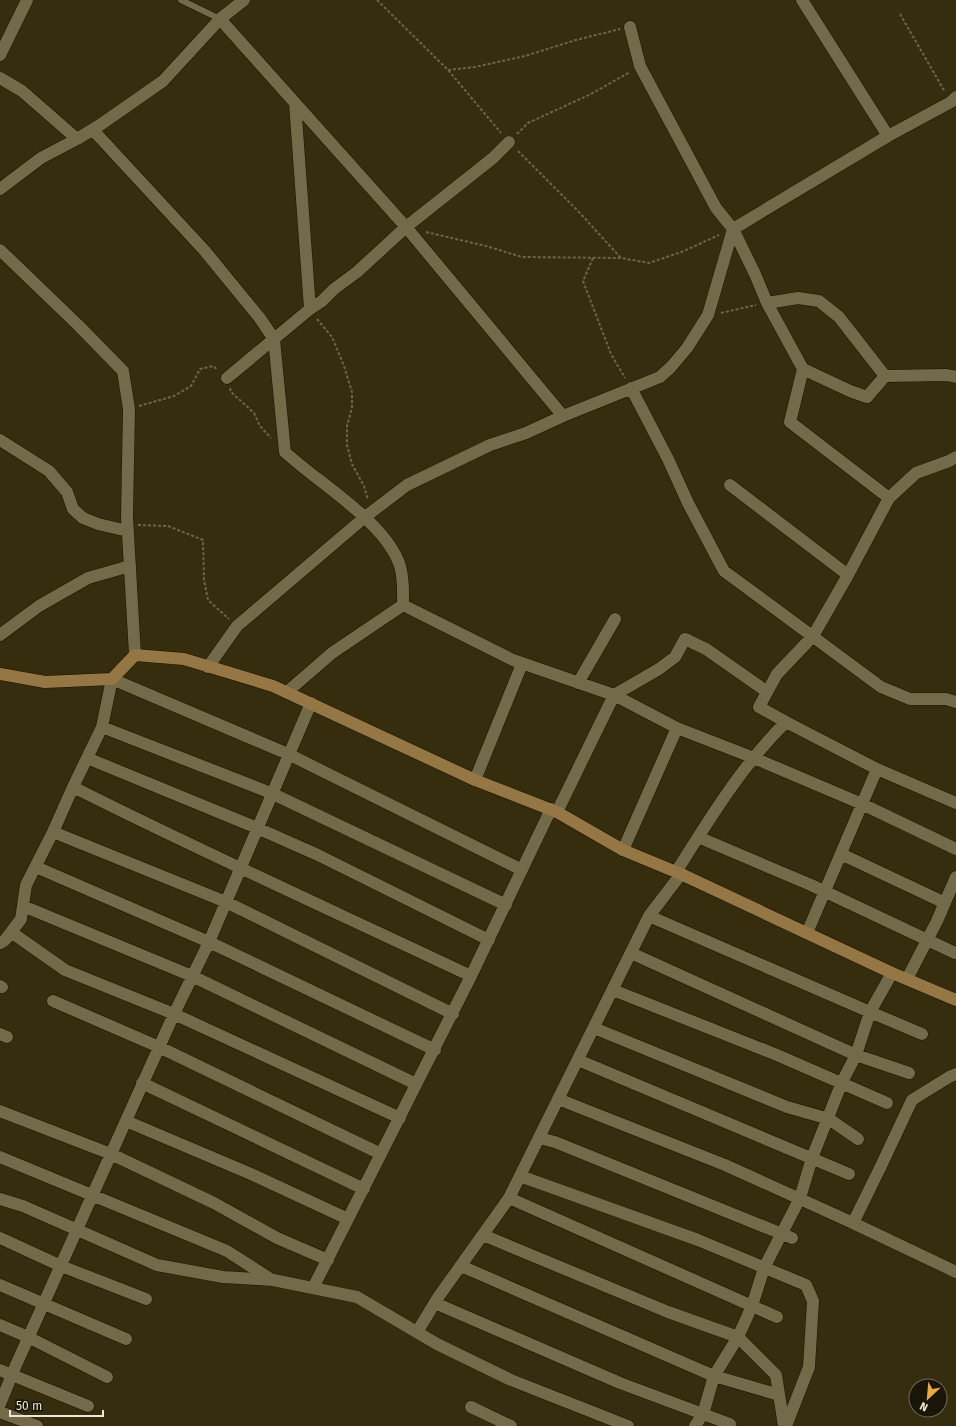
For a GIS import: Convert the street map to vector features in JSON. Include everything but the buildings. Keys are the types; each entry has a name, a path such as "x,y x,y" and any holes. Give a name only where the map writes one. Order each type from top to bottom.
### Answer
{"street":[{"path":"0,55 27,0"},
{"path":"0,188 41,158 93,130 163,81 220,19 244,0"},
{"path":"802,0 888,136"},
{"path":"220,19 406,227 563,416"},
{"path":"630,27 640,66 716,208 733,229 755,274 767,303 803,369 850,391 867,397 886,376 947,375 956,377"},
{"path":"0,78 22,91 77,139"},
{"path":"295,103 310,309"},
{"path":"208,667 238,626 365,517 407,486 490,445 526,433 563,416 660,377 671,367 687,348 708,315 733,229 888,136 954,103"},
{"path":"93,130 204,250 259,317 274,339 285,452 300,466 365,517 389,543 400,565 403,585 403,605"},
{"path":"227,378 310,309 322,301 334,289 357,272 406,227 493,158 509,142"},
{"path":"0,250 78,325 123,372 128,409 128,527 135,656 112,679 102,727 53,832 26,885 21,919 0,943"},
{"path":"767,303 798,298 819,301 839,317 886,376"},
{"path":"803,369 790,422 889,498"},
{"path":"631,388 668,458 688,503 724,571 881,687 910,698 946,699 956,702"},
{"path":"0,440 49,470 67,492 73,508 83,518 98,524 128,527"},
{"path":"956,457 916,473 889,498 848,575 813,636 777,674 766,691 759,707 877,769 956,803"},
{"path":"730,485 848,575"},
{"path":"0,635 40,606 88,578 130,566"},
{"path":"403,605 522,664 614,695 677,728 754,758 862,804 956,848"},
{"path":"287,692 332,653 403,605"},
{"path":"578,683 615,620"},
{"path":"313,1288 472,976 522,870 614,695 659,669 676,657 685,639 706,649 766,691"},
{"path":"135,656 184,659 273,686 475,780 554,810 624,850 679,873 892,974 956,1000"},
{"path":"475,780 522,664"},
{"path":"0,674 45,682 112,679 288,754 522,870"},
{"path":"0,1404 28,1337 142,1083 209,942 271,793 311,703"},
{"path":"417,1332 435,1303 509,1198 649,916 679,873 698,837 754,758 786,722"},
{"path":"102,727 271,793 506,905"},
{"path":"624,850 677,728"},
{"path":"87,758 257,828 318,855 489,940"},
{"path":"807,933 877,769"},
{"path":"73,787 166,833 472,976"},
{"path":"53,832 226,902 453,1014"},
{"path":"698,837 825,892 955,953"},
{"path":"841,854 945,903"},
{"path":"36,867 209,942 435,1050"},
{"path":"907,979 937,921 956,877"},
{"path":"23,906 192,976 416,1084"},
{"path":"649,916 922,1034"},
{"path":"11,932 65,970 174,1014 400,1118"},
{"path":"631,953 856,1055 909,1073"},
{"path":"695,1426 703,1414 714,1376 738,1337 752,1306 764,1268 787,1236 812,1158 829,1119 842,1082 856,1055 870,1012 892,974"},
{"path":"613,990 777,1055 842,1082 886,1103"},
{"path":"52,1001 159,1047 381,1154"},
{"path":"594,1028 787,1107 829,1119 858,1139"},
{"path":"578,1060 849,1174"},
{"path":"853,1223 912,1100 956,1074"},
{"path":"142,1083 364,1189"},
{"path":"558,1099 725,1165 800,1198 956,1272"},
{"path":"0,1111 111,1154 214,1203 277,1238 328,1260"},
{"path":"126,1121 251,1174 348,1219"},
{"path":"539,1138 555,1142 787,1236"},
{"path":"0,1157 227,1251 273,1280"},
{"path":"520,1176 698,1240 806,1286 813,1301 809,1367 785,1426"},
{"path":"509,1198 777,1317"},
{"path":"0,1199 23,1206 157,1265 223,1277 273,1280 357,1297 437,1344 511,1380 628,1426"},
{"path":"483,1235 668,1312 738,1337 776,1375 785,1426"},
{"path":"0,1238 61,1266 146,1299"},
{"path":"461,1266 714,1376 779,1395"},
{"path":"0,1285 126,1339"},
{"path":"435,1303 620,1383 730,1424"},
{"path":"0,1325 28,1337 107,1377"},
{"path":"0,1370 88,1406"},
{"path":"471,1407 511,1426"},
{"path":"0,1412 37,1426"}],"lane":[{"path":"181,0 220,19"}],"path":[{"path":"377,0 448,70 509,142 579,212 620,258"},
{"path":"900,14 954,103"},
{"path":"448,70 475,67 525,56 576,40 630,27"},
{"path":"509,142 528,123 591,94 640,66"},
{"path":"406,227 486,246 522,257 620,258 649,263 684,251 733,229"},
{"path":"593,258 583,281 611,354 631,388"},
{"path":"708,315 767,303"},
{"path":"310,309 332,337 344,366 352,392 352,408 348,426 347,445 352,464 369,499 365,517"},
{"path":"128,409 174,396 191,386 200,369 213,366 227,378 231,392 254,413 260,426 285,452"},
{"path":"128,527 168,526 203,540 204,580 208,600 222,614 238,626"}]}
